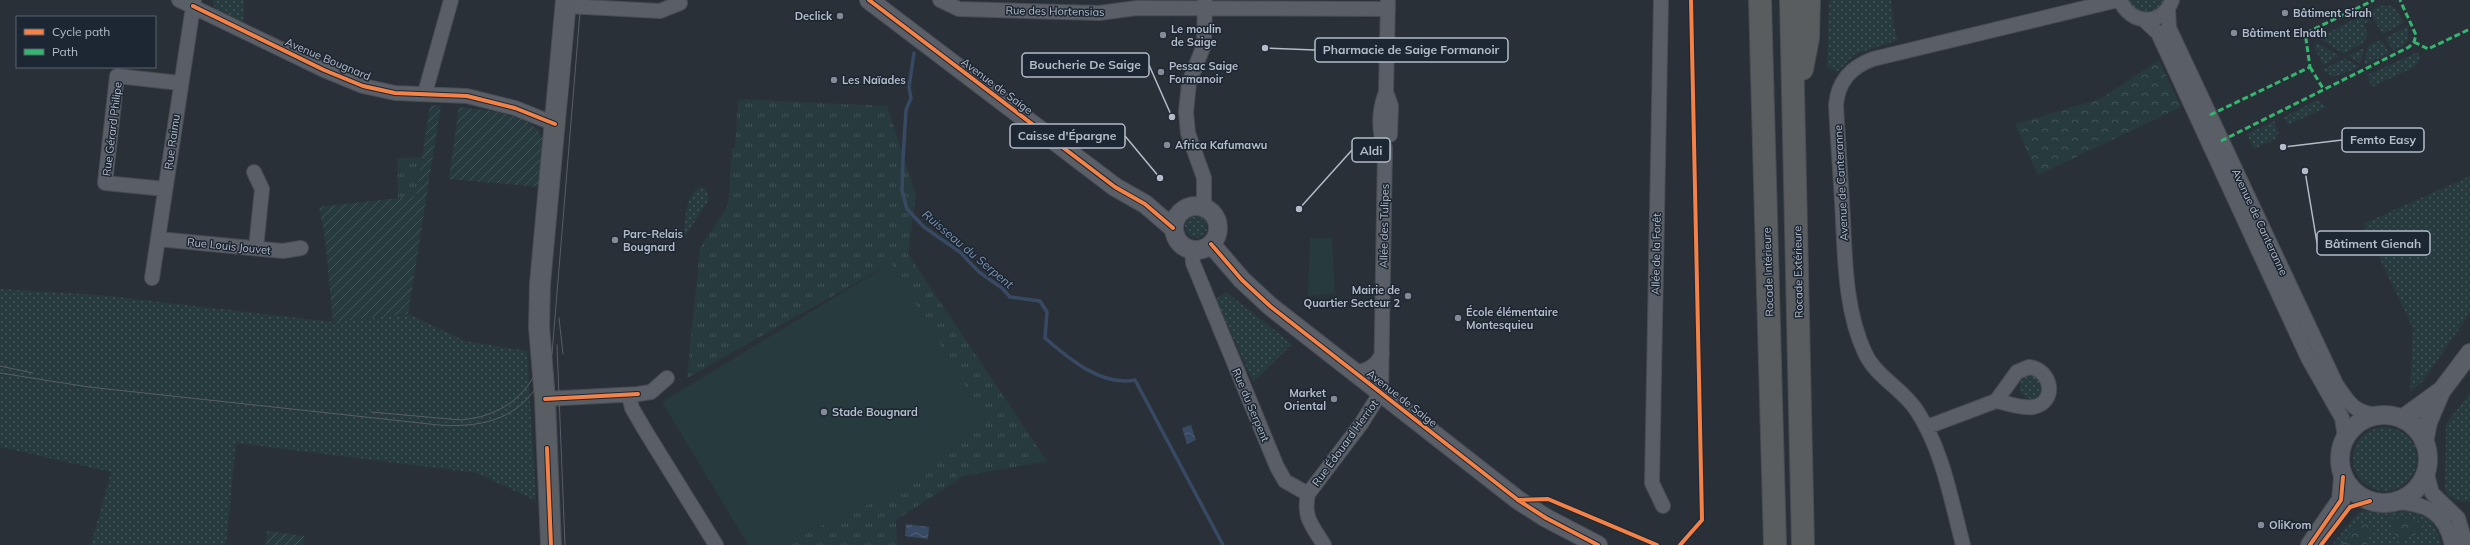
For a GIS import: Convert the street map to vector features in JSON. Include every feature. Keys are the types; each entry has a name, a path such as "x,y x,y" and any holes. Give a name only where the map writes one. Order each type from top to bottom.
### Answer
{"highway":[{"name":"Rocade Intérieure","path":"1760,0 1775,545"},
{"name":"Rocade Extérieure","path":"1791,0 1803,545"},
{"path":"1794,102 1808,38 1809,0"}],"main road":[{"path":"551,545 545,399 539,327 540,284 547,184 555,124 566,3"}],"street":[{"name":"Avenue Bougnard","path":"179,0 194,3 324,70 363,86 395,93 467,96 491,100 555,124"},
{"path":"425,94 450,0"},
{"name":"Avenue de Saige","path":"869,0 1115,187 1145,204 1173,228 1178,241 1192,250"},
{"name":"Rue des Hortensias","path":"940,0 959,9 1099,13 1137,8 1205,4 1388,4"},
{"name":"Allée de la Forêt","path":"1661,0 1652,483 1663,506"},
{"name":"Avenue de Canteranne","path":"1963,545 1939,456 1927,427 1906,397 1865,354 1856,327 1850,299 1845,250 1836,105 1840,86 1850,71 1872,59 2119,0 2129,14 2144,20 2158,33 2308,358 2342,418 2346,437"},
{"name":"Rue Raimu","path":"152,278 180,83 194,3"},
{"path":"566,3 660,11 680,3"},
{"path":"1192,250 1202,249 1211,244 1217,234 1218,222 1212,212 1204,207 1204,178 1188,133 1186,112 1189,83 1204,45 1205,4"},
{"name":"Allée des Tulipes","path":"1381,392 1385,148 1390,136 1391,106 1386,92 1388,4"},
{"path":"2144,20 2161,16 2170,5"},
{"name":"Avenue de Canteranne","path":"2170,5 2169,28 2336,384 2353,408 2363,413 2376,415"},
{"name":"Rue Gérard Philipe","path":"165,189 106,183 117,76 180,83"},
{"path":"254,172 262,189 256,248"},
{"name":"Avenue de Saige","path":"1145,204 1182,210 1191,206 1204,207"},
{"path":"1173,228 1176,218 1182,210"},
{"name":"Rue Louis Jouvet","path":"158,239 284,251 301,248"},
{"name":"Avenue de Saige","path":"1211,244 1256,294 1518,500 1546,518 1598,545"},
{"name":"Rue du Serpent","path":"1192,250 1193,263 1277,467 1286,481 1308,494"},
{"path":"1354,372 1366,370 1374,365 1382,353"},
{"path":"2424,442 2428,422 2442,390 2470,353"},
{"path":"545,399 629,395 651,392 667,378"},
{"path":"2402,419 2442,390"},
{"name":"Rue Édouard Herriot","path":"1308,494 1361,424 1381,392"},
{"path":"629,395 632,408 716,545"},
{"path":"1927,427 1996,401"},
{"path":"2310,545 2341,500 2343,477 2340,463 2341,450 2346,437 2353,427 2364,419 2376,415 2390,415 2402,419 2413,426 2424,442 2428,459 2426,471 2414,491 2394,502"},
{"path":"2426,471 2432,493 2464,514"},
{"path":"2343,477 2350,487 2370,501"},
{"path":"1308,494 1305,506 1307,519 1324,545"},
{"path":"2321,545 2350,507 2370,501 2411,502 2422,506 2444,521 2452,545"},
{"path":"2444,521 2464,514"},
{"path":"2464,514 2466,545"}],"green space":[{"path":"212,0 244,0 244,24 215,9"},
{"path":"1829,0 1891,0 1894,27 1898,40 1855,54 1837,72 1827,67"},
{"path":"2128,0 2164,0 2151,12 2141,12 2132,6"},
{"path":"2388,5 2395,8 2404,23 2383,34 2369,12 2380,6"},
{"path":"2365,14 2370,21 2363,24 2368,34 2364,42 2344,54 2318,38"},
{"path":"2408,26 2408,40 2402,47 2393,50 2385,38"},
{"path":"2381,40 2390,53 2364,65 2368,46"},
{"path":"2316,42 2339,56 2323,65 2315,48"},
{"path":"2364,48 2360,63 2348,56"},
{"path":"2418,52 2421,58 2414,67 2372,87 2367,75"},
{"path":"2345,58 2359,67 2334,77 2322,70"},
{"path":"2159,60 2181,107 2038,175 2015,124 2100,99"},
{"path":"738,99 887,106 916,194 908,254 1047,461 964,476 896,520 897,545 779,545 889,495 891,263 687,378 700,248 728,205 732,148 735,148"},
{"path":"2317,100 2327,107 2288,125 2284,117"},
{"path":"430,105 441,105 408,314 333,322 325,238 319,207 416,196"},
{"path":"459,107 506,114 529,123 537,130 543,143 539,187 449,179"},
{"path":"2274,121 2279,133 2276,135 2277,138 2254,149 2247,134"},
{"path":"422,157 416,196 398,198 397,158"},
{"path":"2470,176 2470,313 2423,381 2410,392 2413,328 2363,224"},
{"path":"701,186 707,190 709,199 686,235 684,235 687,208 691,196"},
{"path":"1196,216 1204,219 1207,227 1204,235 1196,238 1188,235 1185,227 1188,219"},
{"path":"1310,238 1332,238 1335,294 1308,296"},
{"name":"Stade Bougnard","path":"891,263 987,422 889,495 779,545 748,545 662,402"},
{"path":"0,289 99,295 333,322 408,314 465,341 527,351 536,501 477,473 236,443 226,545 91,545 111,472 0,447"},
{"path":"1226,292 1292,344 1253,382 1216,299"},
{"path":"2032,375 2037,376 2043,382 2043,392 2037,398 2032,399 2027,398 2021,392 2020,387 2021,382 2027,376"},
{"path":"2470,393 2470,501 2459,501 2445,491 2446,424"},
{"path":"2385,427 2397,429 2408,436 2415,447 2417,459 2415,471 2408,482 2397,489 2385,491 2373,489 2362,482 2355,471 2353,459 2355,447 2362,436 2373,429"},
{"path":"2404,510 2429,518 2439,536 2441,545 2332,545 2357,514 2362,511"},
{"path":"2402,517 2424,524 2425,530 2398,542 2388,518"},
{"path":"2360,522 2371,526 2367,545 2341,545"},
{"path":"267,531 304,536 303,545 266,545"}],"water":[{"path":"1191,425 1196,440 1187,444 1182,428"},
{"path":"906,524 929,527 928,539 905,536"}],"waterway":[{"name":"Ruisseau du Serpent","path":"914,53 909,87 911,98 906,110 903,159 902,191 907,209 924,227 960,252 979,272 1002,288 1010,297 1040,301 1047,312 1045,338 1064,354 1086,369 1098,375 1123,381 1135,380 1223,545"}],"tram line":[{"path":"567,98 575,0"},
{"path":"0,373 89,387 439,425 478,424 495,419 510,412 523,403 535,390 544,374 552,354 581,0"},
{"path":"559,318 563,354"},
{"path":"371,412 461,420 480,417 497,411 511,402 523,391 533,378 546,346 549,327"},
{"path":"557,345 565,545"},
{"path":"0,366 33,373"}],"marked path":[{"path":"2210,115 2310,67 2306,39 2310,31 2374,0"},
{"path":"2221,141 2409,47 2414,42 2416,35 2400,0"},
{"path":"2414,42 2428,49 2470,29"},
{"path":"2310,67 2324,90"}],"cycle path":[{"path":"869,0 1115,187 1145,204 1173,228"},
{"path":"1680,545 1702,520 1691,0"},
{"path":"193,6 324,70 363,86 395,93 467,96 515,108 555,124"},
{"path":"1211,244 1242,280 1270,306 1518,500 1546,518 1598,545"},
{"path":"545,399 638,394"},
{"path":"547,448 551,545"},
{"path":"2310,545 2341,500 2343,477"},
{"path":"1518,500 1548,499 1657,545"},
{"path":"2321,545 2350,507 2370,501"}],"place":[{"name":"Bâtiment Sirah","path":"2285,13"},
{"name":"Declick","path":"840,16"},
{"name":"Bâtiment Elnath","path":"2234,33"},
{"name":"Le moulin de Saige","path":"1163,35"},
{"name":"Pharmacie de Saige Formanoir","path":"1265,48"},
{"name":"Pessac Saige Formanoir","path":"1161,72"},
{"name":"Les Naïades","path":"834,80"},
{"name":"Boucherie De Saige","path":"1172,117"},
{"name":"Africa Kafumawu","path":"1167,145"},
{"name":"Femto Easy","path":"2283,147"},
{"name":"Bâtiment Gienah","path":"2305,171"},
{"name":"Caisse d'Épargne","path":"1160,178"},
{"name":"Aldi","path":"1299,209"},
{"name":"Parc-Relais Bougnard","path":"615,240"},
{"name":"Mairie de Quartier Secteur 2","path":"1408,296"},
{"name":"École élémentaire Montesquieu","path":"1458,318"},
{"name":"Market Oriental","path":"1334,399"},
{"name":"Stade Bougnard","path":"824,412"},
{"name":"OliKrom","path":"2261,525"}]}
